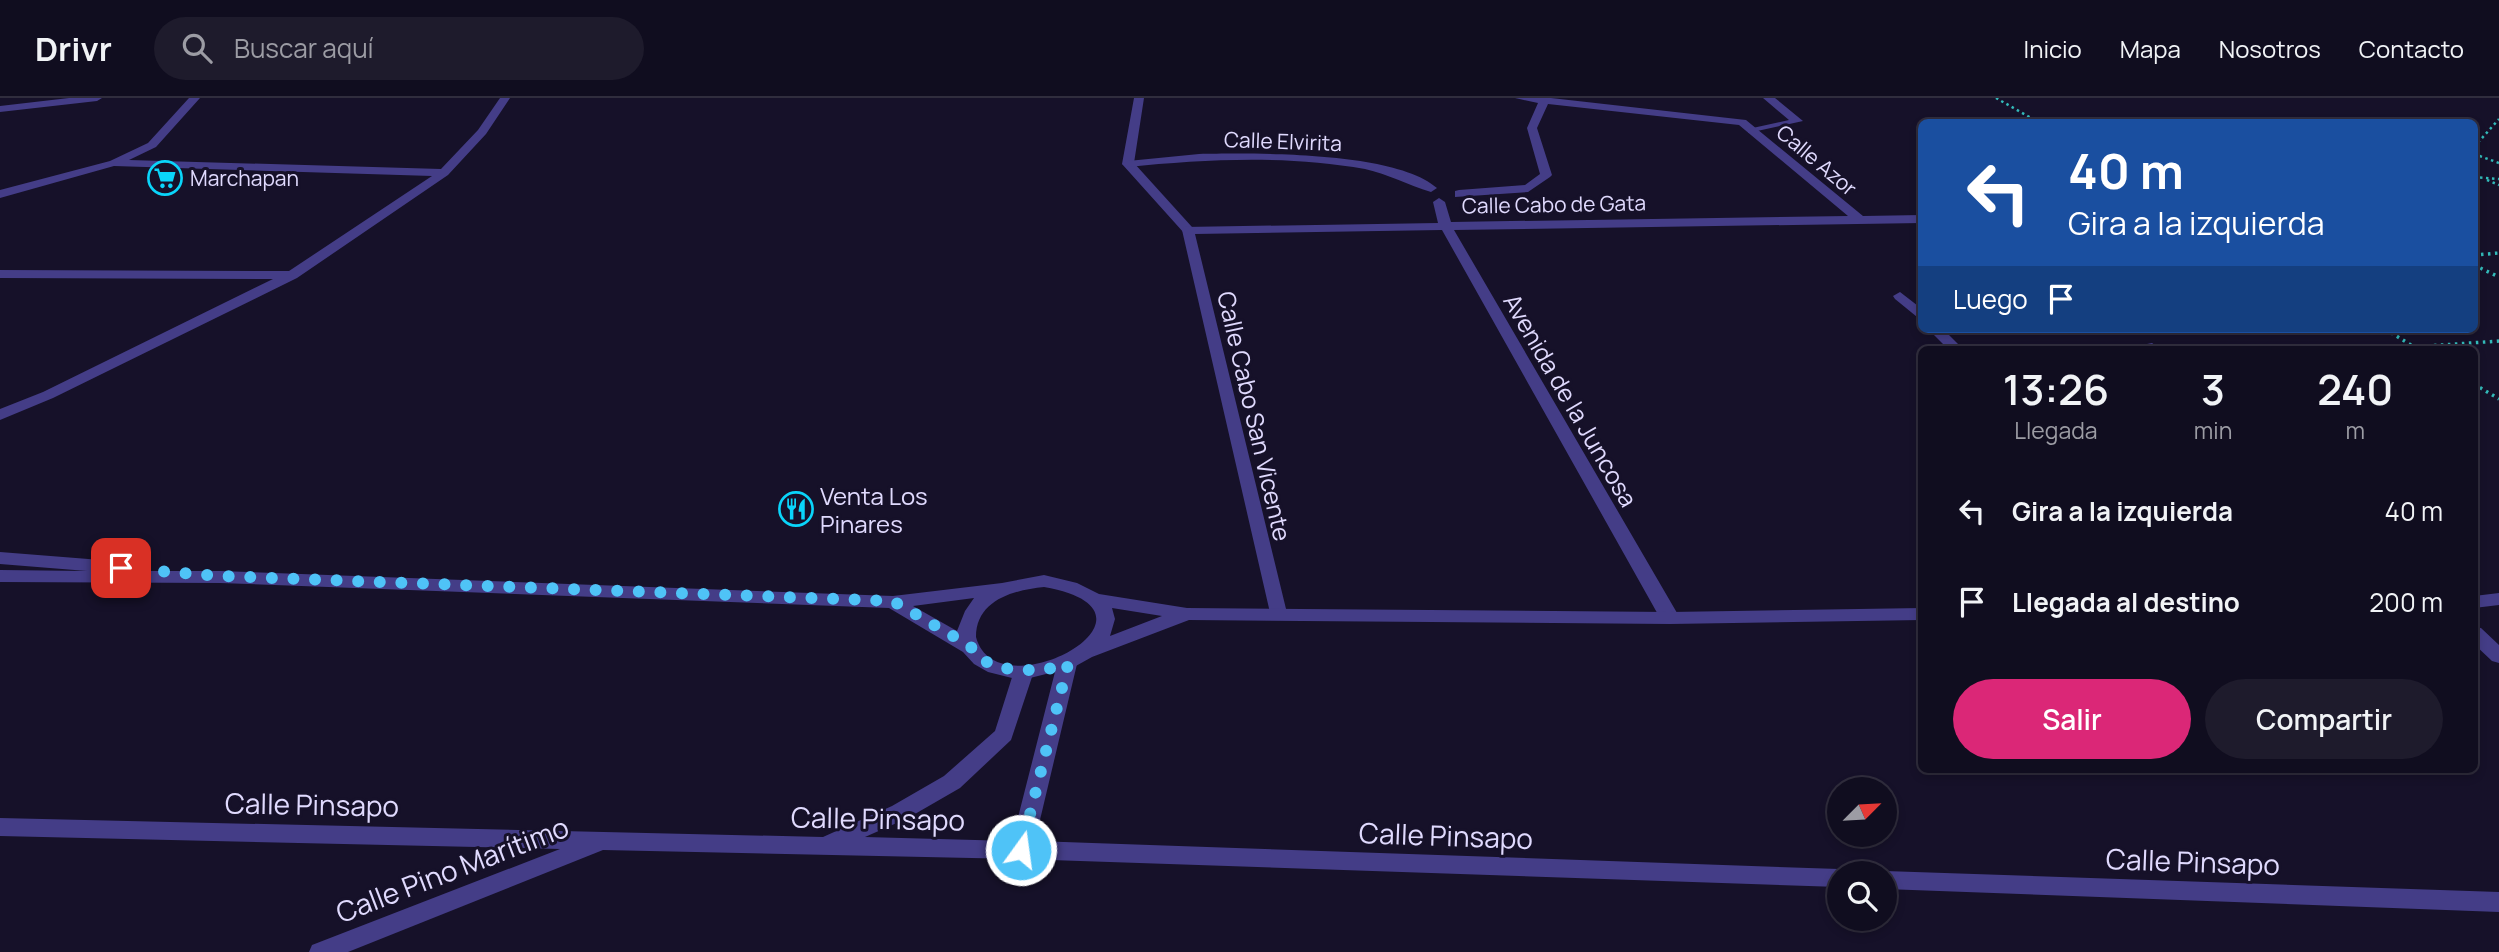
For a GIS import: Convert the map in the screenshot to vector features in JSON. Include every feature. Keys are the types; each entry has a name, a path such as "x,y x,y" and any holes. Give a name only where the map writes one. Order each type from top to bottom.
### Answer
{"street":[{"path":"0,109 97,98"},
{"path":"0,183 60,175 114,163 152,145 195,98"},
{"path":"0,415 48,395 292,275 444,173 482,132 505,98"},
{"path":"1139,98 1128,164 1188,230"},
{"name":"Calle Azor","path":"1520,98 1742,122 1859,219"},
{"path":"1752,131 1798,121 1768,98"},
{"name":"Calle Elvirita","path":"1128,164 1183,157 1321,160 1373,165 1445,189 1528,188 1546,175 1532,128 1545,99"},
{"path":"114,163 444,173"},
{"path":"0,194 60,175"},
{"path":"1439,202 1445,189"},
{"name":"Avenida de la Juncosa","path":"1445,189 1423,193 1439,202 1445,225 1670,618"},
{"name":"Calle Cabo de Gata","path":"1188,230 1918,219"},
{"name":"Calle Cabo San Vicente","path":"1188,230 1278,612"},
{"path":"0,274 292,275"},
{"path":"1900,296 1918,313"},
{"path":"1939,333 1953,346"},
{"path":"0,558 220,576"},
{"path":"0,576 220,576 893,601 1004,589"},
{"path":"970,646 966,631 973,611 987,597 1025,582 1056,582 1082,589 1096,600 1102,609 1105,625 1100,638 1087,652"},
{"path":"1096,600 1187,614 1278,612 1670,618 1918,614"},
{"path":"893,601 970,646 982,660 1002,668 1024,671 1068,664 1087,652 1187,614"},
{"path":"2485,636 2499,656"},
{"path":"1021,850 1068,664"},
{"path":"824,846 900,812 952,782 1004,735 1024,671"},
{"name":"Calle Pinsapo","path":"0,827 1021,850 1827,878"},
{"name":"Calle Pino Marítimo","path":"321,952 604,841"},
{"name":"Calle Pinsapo","path":"1897,880 2499,902"}],"path":[{"path":"1996,98 2033,119"},
{"path":"2478,143 2499,119"},
{"path":"2478,155 2499,163"},
{"path":"2478,177 2499,179"},
{"path":"2483,178 2499,186"},
{"path":"2478,255 2499,253"},
{"path":"2478,267 2499,277"},
{"path":"2391,333 2411,346"},
{"path":"2427,346 2499,341"},
{"path":"2478,387 2499,400"}],"place":[{"name":"Marchapan","path":"165,178"},
{"name":"Venta Los Pinares","path":"796,509"}],"route":[{"path":"121,568 220,576 893,601 970,646 982,660 1002,668 1040,671 1068,664 1021,850"}]}
